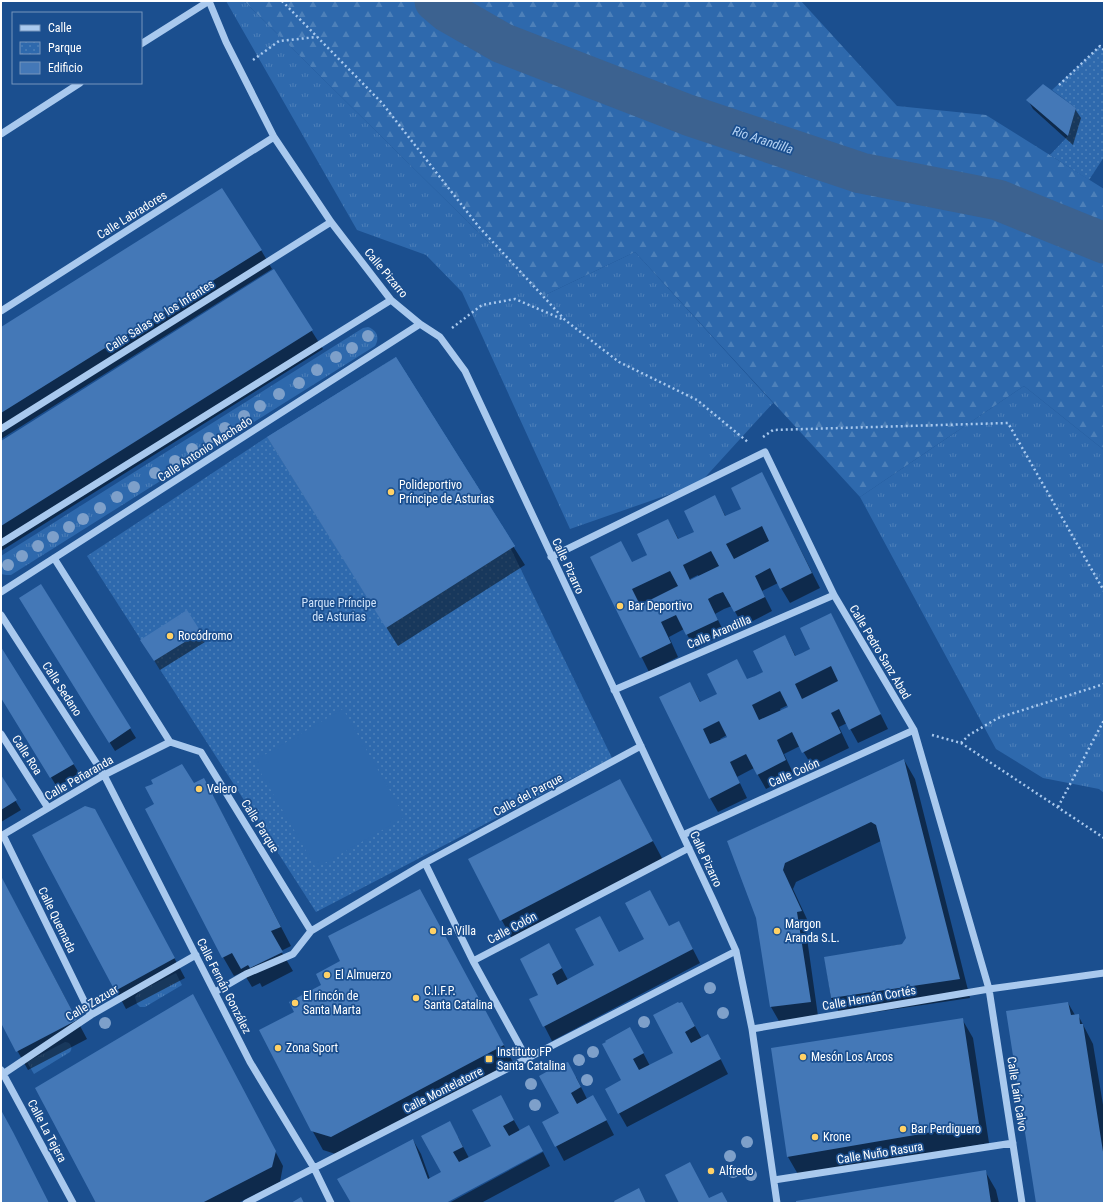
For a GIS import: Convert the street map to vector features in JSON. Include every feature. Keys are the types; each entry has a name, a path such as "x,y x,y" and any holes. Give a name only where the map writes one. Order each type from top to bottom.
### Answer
{"street":[{"path":"142,43 209,1"},
{"name":"Calle Pizarro","path":"209,1 226,42 274,137 331,222 391,300 420,324 440,337 465,371 736,951 752,1029 778,1203"},
{"path":"1,134 78,84"},
{"name":"Calle Labradores","path":"1,311 274,137"},
{"name":"Calle Salas de los Infantes","path":"1,429 331,222"},
{"path":"1,543 391,300"},
{"name":"Calle Antonio Machado","path":"1,592 420,324"},
{"name":"Calle Pedro Sanz Abad","path":"551,557 765,452 834,594 914,730 989,989"},
{"path":"54,558 170,742"},
{"name":"Calle Arandilla","path":"614,690 834,594"},
{"name":"Calle Sedano","path":"1,615 104,775"},
{"name":"Calle Colón","path":"683,835 914,730"},
{"name":"Calle Roa","path":"1,734 48,808"},
{"name":"Calle Peñaranda","path":"2,836 104,775 170,742"},
{"name":"Calle Parque","path":"170,742 201,752 312,930"},
{"name":"Calle del Parque","path":"425,863 641,746"},
{"name":"Calle Fernán González","path":"104,775 250,1062 314,1168 332,1203"},
{"name":"Calle Quemada","path":"2,836 91,1015"},
{"name":"Calle Colón","path":"473,961 689,848"},
{"path":"215,992 246,974 293,954 312,930 425,863 473,961 527,1059"},
{"name":"Calle Montelatorre","path":"246,1203 736,951"},
{"name":"Calle Zazuar","path":"2,1072 91,1015 196,955"},
{"path":"989,989 1104,973"},
{"name":"Calle Hernán Cortés","path":"752,1029 989,989"},
{"name":"Calle Laín Calvo","path":"989,989 1022,1203"},
{"name":"Calle La Tejera","path":"2,1072 73,1203"},
{"name":"Calle Nuño Rasura","path":"774,1180 1013,1143"}],"path":[{"path":"282,1 382,102 479,227 565,320 619,362 697,400 750,445"},
{"path":"240,69 279,41 318,37"},
{"path":"1059,84 1100,46 1104,50"},
{"path":"440,337 482,305 515,299 565,320"},
{"path":"762,438 773,430 1008,423 1104,591"},
{"path":"961,743 969,735 998,718 1104,684"},
{"path":"1058,807 1104,720"},
{"path":"914,730 961,743 1104,838"}],"green space":[{"path":"226,1 244,1 543,296 635,252 773,403 699,484 570,529 462,292 426,255 357,230"},
{"path":"244,1 801,1 897,106 986,115 1104,189 1104,450 1024,386 860,497 635,252 543,296"},
{"path":"1100,46 1104,50 1104,157 1089,180 1050,155 1068,136 1076,108 1052,90"},
{"path":"368,327 374,330 377,335 377,343 375,346 11,575 1,574 1,556 363,328"},
{"name":"Parque Príncipe de Asturias","path":"396,357 515,546 511,549 612,758 316,912 87,556 267,437"},
{"path":"1024,386 1104,450 1104,793 1099,789 1043,778 996,749 860,497"},
{"path":"343,709 405,817 316,868 254,761"},
{"path":"176,973 182,985 145,1007 140,1007 137,1004 135,997 140,991"},
{"path":"65,1042 69,1043 71,1046 70,1052 34,1074 27,1062"}],"building":[{"path":"1043,84 1076,108 1068,136 1026,100"},
{"path":"222,188 262,250 1,413 1,327"},
{"path":"274,269 313,330 1,526 1,441"},
{"name":"Polideportivo Príncipe de Asturias","path":"396,357 515,546 386,628 267,437"},
{"path":"762,472 812,573 780,589 770,568 755,576 765,597 734,612 723,592 715,595 708,599 718,620 686,635 676,615 661,622 671,643 640,658 590,557 621,541 632,562 647,555 637,534 668,519 678,539 694,532 684,511 715,495 725,516 741,509 731,488","holes":["762,526 769,541 734,559 726,544","711,551 719,566 690,580 683,565","670,571 678,586 640,605 632,589"]},
{"path":"41,584 131,728 109,743 19,598"},
{"name":"Rocódromo","path":"187,610 201,632 154,661 140,640"},
{"path":"831,613 881,714 849,730 839,709 831,713 841,733 802,753 792,732 777,740 786,760 757,775 746,754 730,762 740,783 709,799 659,697 690,682 700,702 717,694 707,674 737,659 747,679 755,676 763,672 753,651 785,635 795,656 802,653 810,649 800,628","holes":["831,666 838,681 802,699 795,684","780,691 788,707 759,720 752,705","719,721 727,737 710,744 703,729"]},
{"path":"1,647 74,764 50,778 1,698"},
{"path":"904,759 960,979 831,998 824,957 902,944 906,938 876,825 871,822 785,863 783,870 802,911 797,912 811,1002 770,1007 756,918 727,841"},
{"path":"182,764 194,783 204,778 281,927 271,931 283,952 250,968 248,965 241,969 232,953 222,958 145,809 154,804 145,787 153,784 151,780"},
{"path":"1,775 17,800 1,810"},
{"path":"620,779 653,841 500,921 468,859"},
{"path":"85,806 95,809 175,958 115,991 32,835"},
{"path":"1,876 77,1020 16,1052 1,1023"},
{"path":"420,889 504,1045 331,1137 311,1131 259,1030 294,1012 289,1002 321,985 316,974 340,961 328,936"},
{"path":"650,890 669,926 679,921 693,949 543,1027 529,999 538,995 520,959 549,943 562,968 552,974 557,985 594,965 575,929 600,916 619,952 644,939 625,903"},
{"path":"193,994 276,1151 272,1167 202,1203 96,1203 35,1088"},
{"path":"678,1002 682,1002 695,1026 685,1032 691,1043 708,1034 721,1059 618,1114 605,1089 621,1080 602,1044 630,1027 644,1053 633,1059 639,1070 673,1053 653,1015"},
{"path":"1068,1002 1071,1015 1079,1014 1080,1024 1083,1024 1104,1158 1104,1203 1036,1203 1006,1011"},
{"path":"963,1018 979,1124 787,1157 771,1048"},
{"path":"564,1062 568,1062 581,1087 571,1093 577,1104 593,1095 607,1120 555,1147 542,1122 559,1113 539,1076"},
{"path":"501,1095 514,1120 503,1126 509,1136 529,1125 543,1151 446,1203 351,1203 337,1179 413,1139 428,1179 441,1172 421,1136 450,1121 463,1147 453,1152 459,1162 491,1146 472,1110"},
{"path":"1,1110 13,1132 49,1203 1,1203"},
{"path":"690,1162 709,1198 722,1192 728,1203 679,1203 665,1175"},
{"path":"986,1170 991,1203 796,1203 796,1201"},
{"path":"639,1188 646,1203 615,1203 614,1201"},
{"path":"301,1197 304,1203 291,1203"}],"waterway":[{"name":"Río Arandilla","path":"435,1 448,12 502,43 688,115 861,173 998,200 1104,243"}],"place":[{"name":"Polideportivo Príncipe de Asturias","path":"391,492"},
{"name":"Bar Deportivo","path":"620,606"},
{"name":"Rocódromo","path":"170,636"},
{"name":"Velero","path":"199,789"},
{"name":"La Villa","path":"433,931"},
{"name":"Margon Aranda S.L.","path":"777,931"},
{"name":"El Almuerzo","path":"327,975"},
{"name":"C.I.F.P. Santa Catalina","path":"416,998"},
{"name":"El rincón de Santa Marta","path":"295,1003"},
{"name":"Zona Sport","path":"278,1048"},
{"name":"Mesón Los Arcos","path":"803,1057"},
{"name":"Instituto FP Santa Catalina","path":"489,1059"},
{"name":"Bar Perdiguero","path":"903,1129"},
{"name":"Krone","path":"815,1137"},
{"name":"Alfredo","path":"711,1171"}]}
